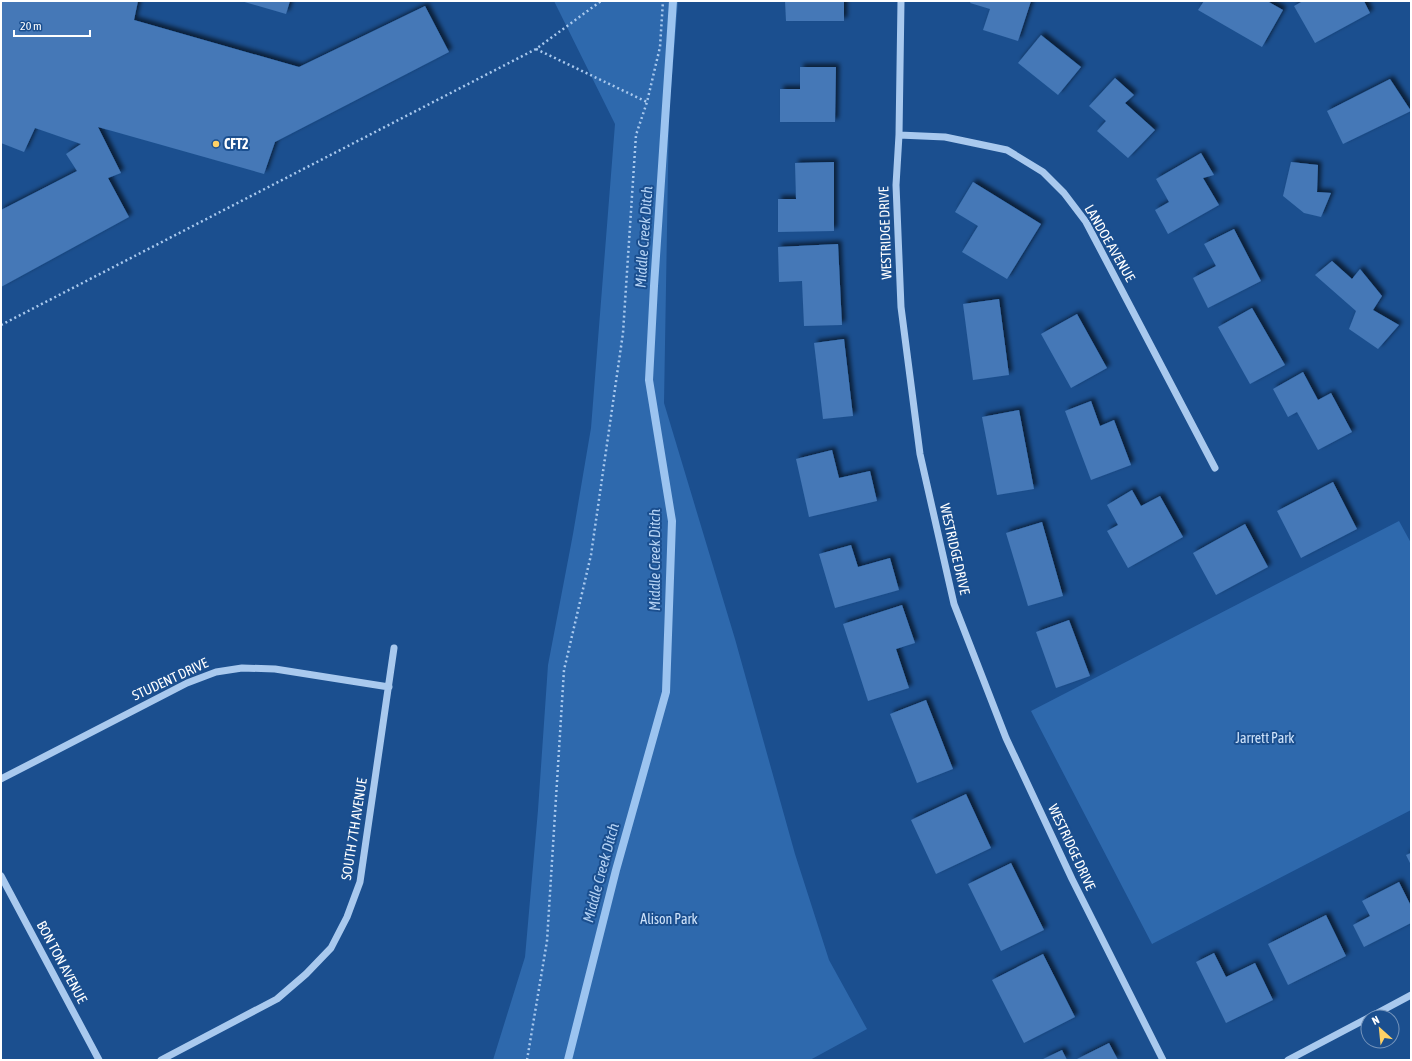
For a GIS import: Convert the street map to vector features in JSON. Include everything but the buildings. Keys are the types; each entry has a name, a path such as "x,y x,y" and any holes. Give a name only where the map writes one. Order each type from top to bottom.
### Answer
{"street":[{"name":"WESTRIDGE DRIVE","path":"901,1 899,136 896,186 901,307 920,454 954,604 1010,745 1072,879 1163,1060"},
{"name":"LANDOE AVENUE","path":"899,136 945,137 1007,150 1043,172 1064,193 1086,222 1215,468"},
{"name":"SOUTH 7TH AVENUE","path":"161,1060 277,999 306,974 331,948 347,917 360,882 394,648"},
{"name":"STUDENT DRIVE","path":"1,780 187,683 216,672 242,668 275,669 389,687"},
{"name":"BON TON AVENUE","path":"1,876 99,1060"},
{"path":"1385,1009 1411,995"},
{"path":"1288,1060 1360,1023"}],"path":[{"path":"1,325 536,49 601,1"},
{"path":"527,1060 547,941 564,670 591,555 623,333 636,135 647,102 660,47 663,1"},
{"path":"536,49 647,102"}],"green space":[{"name":"Alison Park","path":"554,1 678,1 669,113 664,403 735,639 795,854 829,960 867,1029 810,1060 493,1060 525,957 538,810 548,665 573,534 591,428 615,124"},
{"name":"Jarrett Park","path":"1399,521 1411,543 1411,810 1152,944 1031,711"}],"waterway":[{"name":"Middle Creek Ditch","path":"568,1060 616,870 666,692 672,521 649,380 673,1"}],"place":[{"name":"CFT2","path":"216,144"}]}
